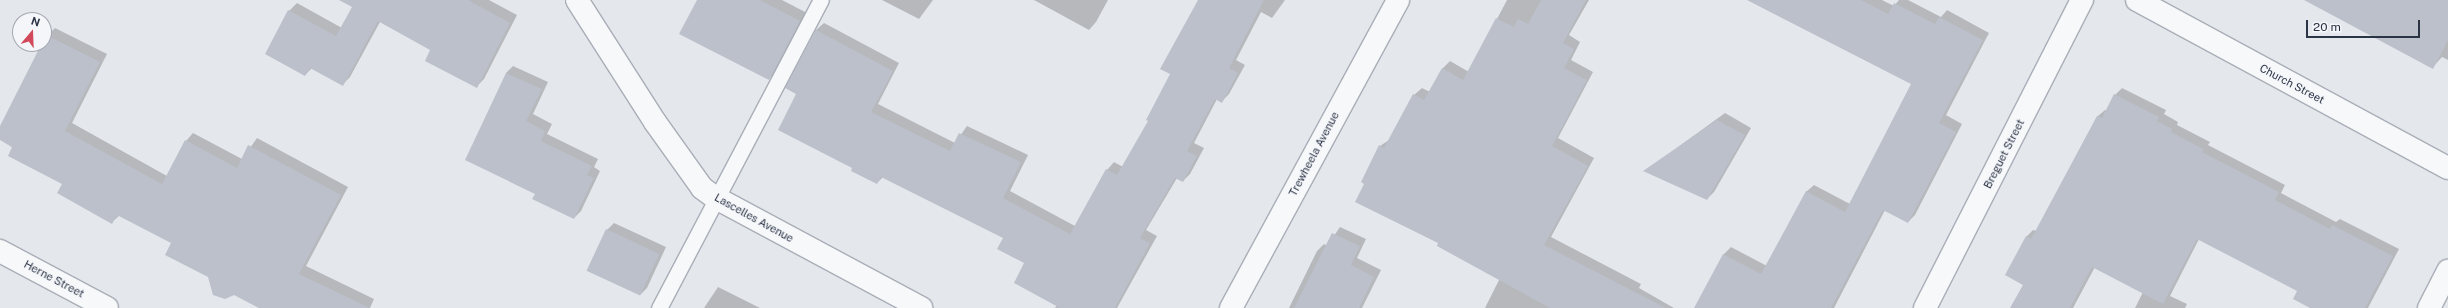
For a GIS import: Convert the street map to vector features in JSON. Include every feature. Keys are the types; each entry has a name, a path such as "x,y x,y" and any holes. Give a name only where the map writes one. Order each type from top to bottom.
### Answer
{"street":[{"name":"Lascelles Avenue","path":"577,0 655,122 702,188 716,198 921,308"},
{"name":"Trewheela Avenue","path":"1231,308 1398,0"},
{"name":"Breguet Street","path":"1925,308 2082,0"},
{"name":"Church Street","path":"2136,0 2448,168"},
{"name":"Herne Street","path":"0,251 107,308"},
{"path":"2429,308 2448,271"}],"lane":[{"path":"660,308 716,198 822,0"}],"building":[{"path":"339,0 468,0 510,23 477,88 425,61 430,50 378,21 343,86 310,68 305,76 265,54 288,10 336,36 352,7"},
{"path":"697,0 760,0 800,21 769,80 679,34"},
{"path":"1198,0 1264,0 1229,68 1238,73 1222,103 1215,99 1187,151 1197,156 1183,182 1175,178 1140,238 1150,243 1115,308 1060,308 1014,283 1024,263 997,249 1003,238 881,177 877,184 851,171 852,168 778,130 796,94 785,88 816,30 893,71 871,112 950,151 959,133 1021,162 1003,198 1070,234 1106,169 1117,175 1148,121 1146,120 1170,74 1160,69"},
{"path":"1541,0 1586,0 1563,43 1574,49 1564,68 1587,80 1552,146 1588,166 1544,245 1666,308 1550,308 1437,246 1438,243 1355,202 1364,184 1361,182 1379,145 1384,148 1413,94 1424,100 1442,68 1463,80 1496,18 1514,27 1518,19 1528,24"},
{"path":"1747,0 1861,0 1888,14 1894,3 1935,24 1939,17 1983,40 1939,123 1956,132 1908,223 1883,210 1831,308 1694,308 1723,254 1761,274 1806,191 1845,212 1911,84"},
{"path":"2304,0 2448,0 2448,40 2433,69"},
{"path":"52,38 100,62 65,131 162,184 185,140 237,168 248,145 341,195 299,274 370,308 259,308 234,295 225,299 213,295 208,277 165,255 171,243 117,215 112,224 57,193 62,184 8,156 12,147 0,140 0,126 37,52 52,52"},
{"path":"506,73 542,89 526,121 545,131 541,141 592,166 587,175 594,178 574,219 532,199 535,194 465,160"},
{"path":"2114,94 2159,117 2157,121 2172,129 2171,132 2203,149 2202,152 2279,192 2275,200 2330,229 2332,225 2393,256 2365,308 2310,308 2293,299 2297,291 2197,239 2163,304 2092,267 2070,308 2010,308 2023,285 2005,275 2026,236 2031,239 2097,116 2102,118"},
{"path":"1717,120 1745,135 1707,200 1643,171"},
{"path":"606,229 659,254 640,296 587,271"},
{"path":"1332,233 1360,246 1351,265 1374,277 1359,308 1294,308"}]}
